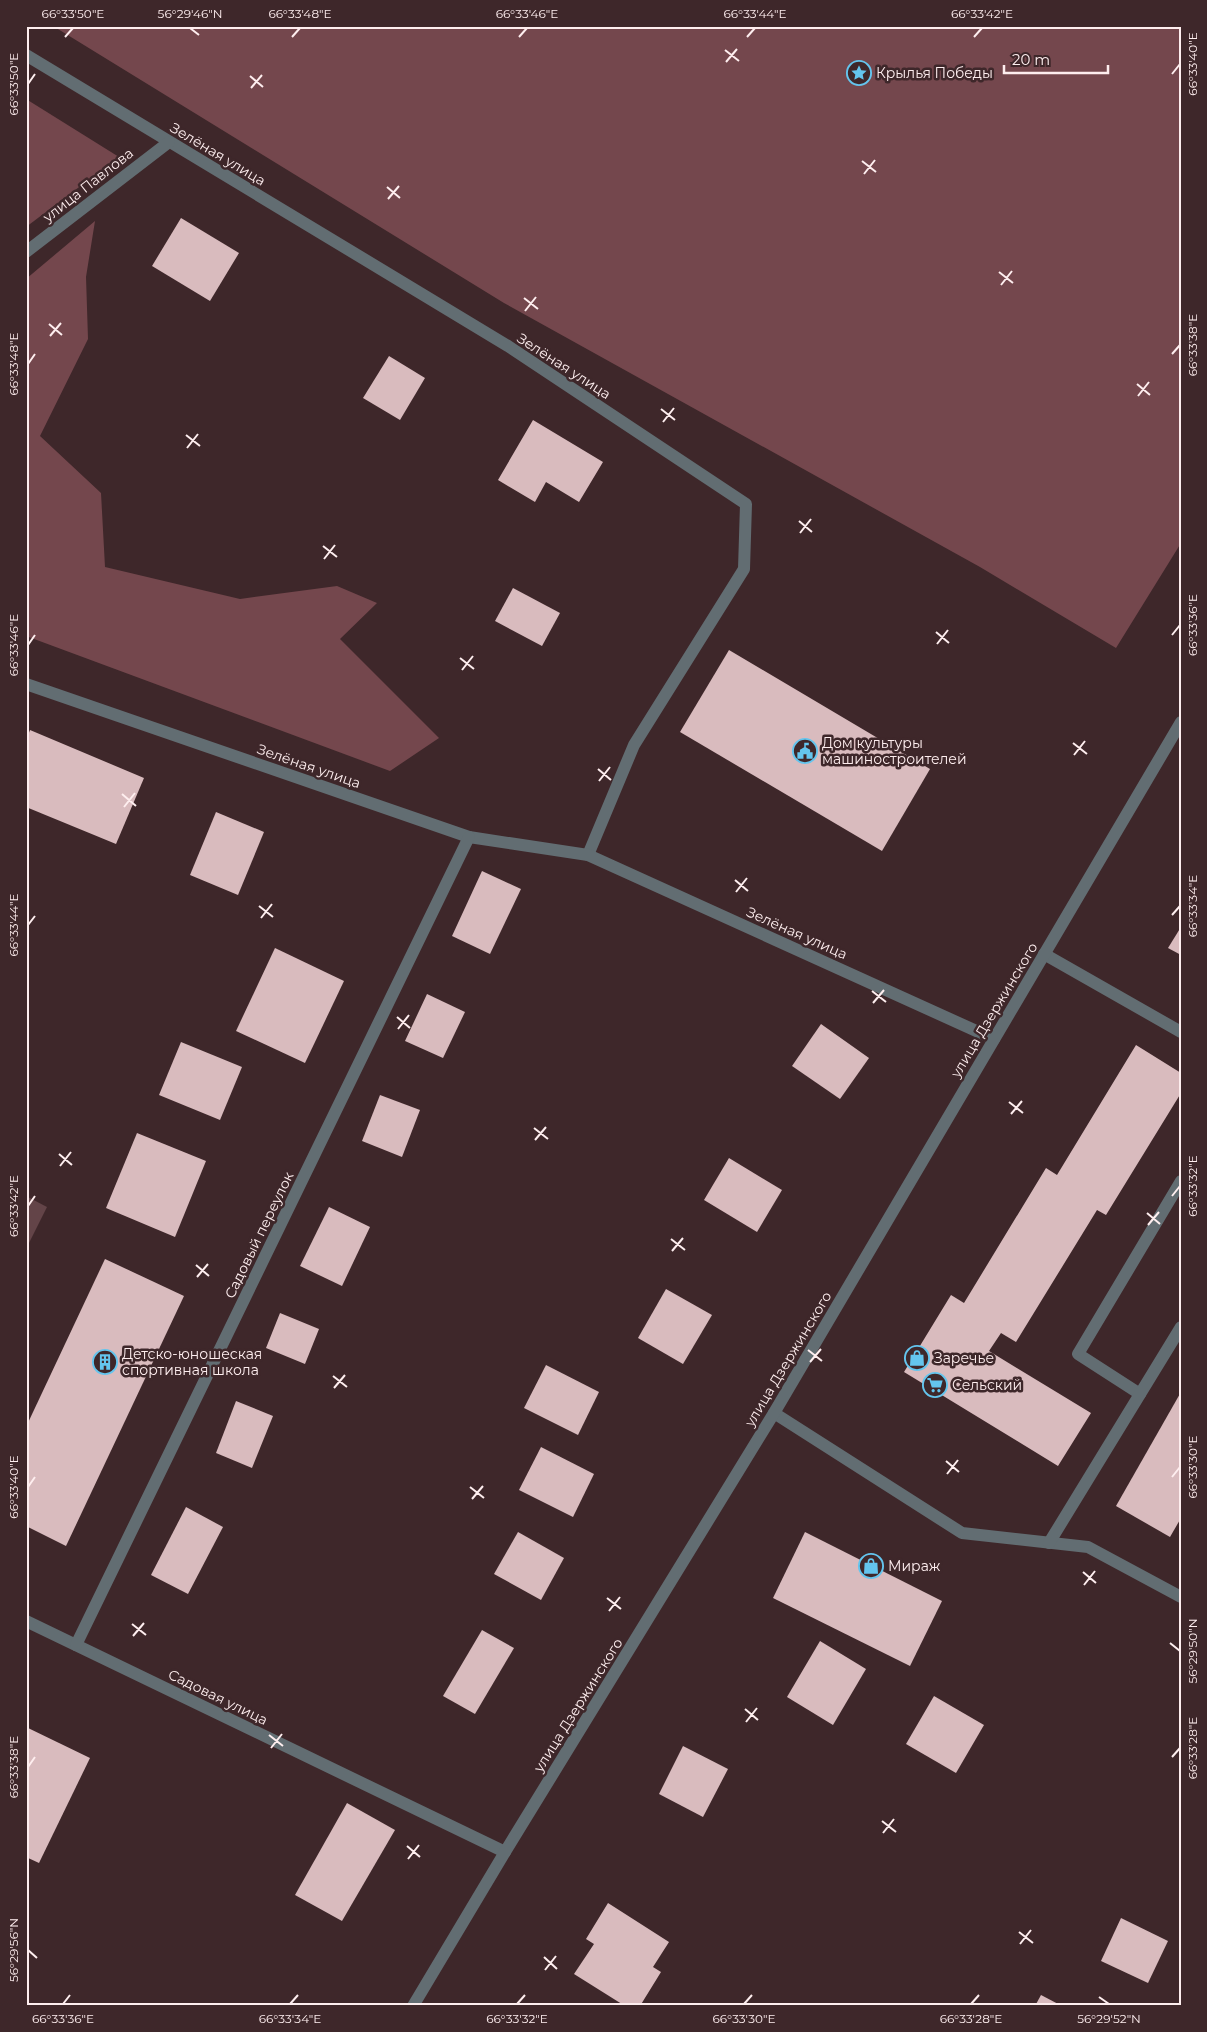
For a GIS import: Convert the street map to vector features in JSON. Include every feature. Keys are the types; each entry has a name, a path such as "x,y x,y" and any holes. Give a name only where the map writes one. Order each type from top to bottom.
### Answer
{"street":[{"name":"Зелёная улица","path":"26,56 508,346 746,504 744,569 634,745 588,855"},
{"name":"улица Павлова","path":"26,252 169,142"},
{"name":"Зелёная улица","path":"26,684 468,837 588,855 994,1038"},
{"name":"улица Дзержинского","path":"413,2006 774,1413 1181,722"},
{"name":"Садовый переулок","path":"76,1645 468,837"},
{"path":"1044,954 1181,1032"},
{"path":"1140,1394 1078,1354 1181,1182"},
{"path":"1049,1543 1181,1327"},
{"path":"774,1413 962,1533 1088,1547 1181,1597"},
{"name":"Садовая улица","path":"26,1621 506,1852"}],"shaded area":[{"path":"53,26 1181,26 1181,543 1116,648 980,567 504,303"},
{"path":"26,99 119,157 26,227"},
{"path":"95,221 86,277 88,339 40,436 101,493 105,567 240,599 337,586 377,603 340,639 439,738 390,771 26,636 26,279"},
{"path":"26,1196 47,1207 26,1249"}],"building":[{"path":"181,218 239,253 210,301 152,266"},
{"path":"389,356 425,378 400,420 363,398"},
{"path":"533,420 603,462 579,502 546,482 535,502 498,480"},
{"path":"513,588 560,613 542,646 495,621"},
{"name":"Дом культуры машиностроителей","path":"729,650 930,769 882,851 680,732"},
{"path":"30,730 144,778 116,844 26,807 26,741"},
{"path":"216,812 264,832 238,895 190,875"},
{"path":"482,871 521,889 490,954 452,936"},
{"path":"1181,927 1181,955 1168,948"},
{"path":"275,948 344,981 305,1063 236,1031"},
{"path":"427,994 465,1012 443,1058 405,1041"},
{"path":"821,1024 869,1058 840,1099 792,1066"},
{"path":"181,1042 242,1067 220,1120 159,1095"},
{"path":"1136,1045 1181,1073 1181,1093 1106,1215 1097,1210 1016,1342 1001,1333 989,1351 1091,1413 1058,1466 904,1372 951,1295 964,1303 1046,1168 1057,1175"},
{"path":"380,1095 420,1110 402,1157 362,1141"},
{"path":"137,1133 206,1161 175,1237 106,1208"},
{"path":"729,1158 782,1190 757,1232 704,1200"},
{"path":"329,1207 370,1227 342,1286 300,1266"},
{"name":"Детско-юношеская спортивная школа","path":"105,1259 184,1296 66,1546 26,1526 26,1427"},
{"path":"666,1289 712,1315 683,1364 638,1338"},
{"path":"280,1313 319,1329 305,1364 266,1348"},
{"path":"546,1365 599,1392 578,1435 524,1408"},
{"path":"1181,1392 1181,1518 1170,1537 1116,1506"},
{"path":"236,1401 273,1416 252,1468 216,1453"},
{"path":"541,1447 594,1474 573,1517 519,1490"},
{"path":"186,1507 223,1527 188,1594 151,1575"},
{"path":"518,1532 564,1558 541,1600 494,1574"},
{"path":"805,1532 942,1601 910,1666 773,1598"},
{"path":"482,1630 514,1648 475,1714 443,1696"},
{"path":"820,1641 866,1669 833,1725 787,1697"},
{"path":"934,1696 984,1725 956,1773 906,1744"},
{"path":"26,1727 90,1758 39,1863 26,1857"},
{"path":"683,1746 728,1769 703,1817 659,1794"},
{"path":"347,1803 395,1830 342,1921 295,1895"},
{"path":"608,1903 669,1942 653,1967 661,1972 640,2006 625,2006 574,1974 594,1944 586,1939"},
{"path":"1121,1918 1168,1941 1148,1983 1101,1961"},
{"path":"1041,1995 1062,2006 1035,2006"}],"place":[{"name":"Крылья Победы","path":"859,73"},
{"name":"Дом культуры машиностроителей","path":"805,751"},
{"name":"Заречье","path":"917,1358"},
{"name":"Детско-юношеская спортивная школа","path":"105,1362"},
{"name":"Сельский","path":"935,1385"},
{"name":"Мираж","path":"871,1566"}]}
